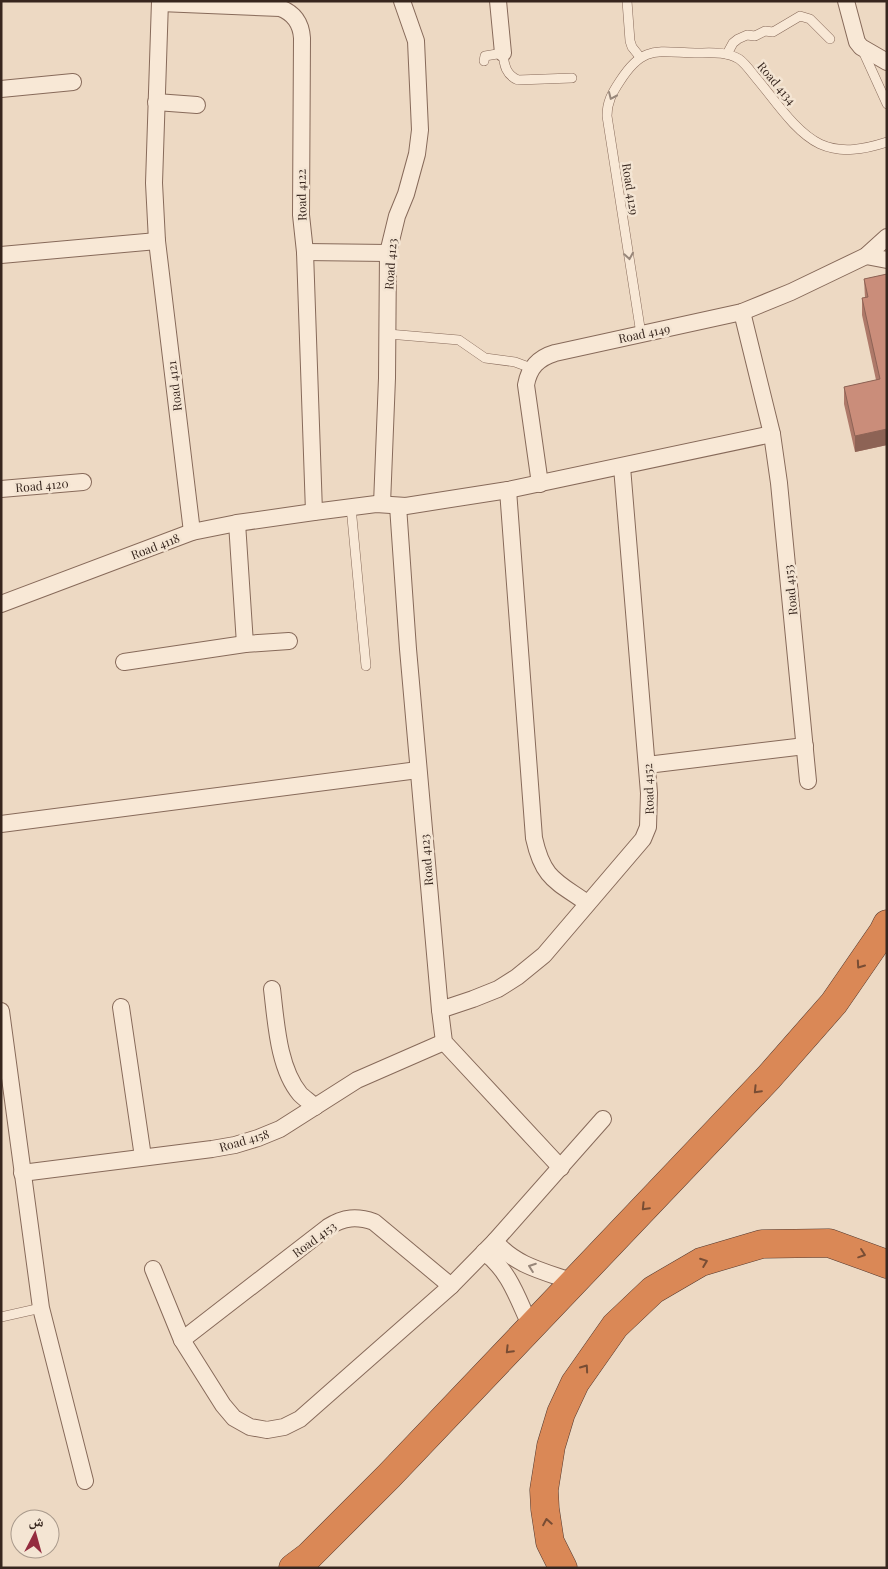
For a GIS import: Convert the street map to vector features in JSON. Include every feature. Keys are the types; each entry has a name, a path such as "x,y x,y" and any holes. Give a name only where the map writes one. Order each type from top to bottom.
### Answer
{"highway":[{"path":"294,1568 309,1556 389,1476 763,1084 834,1003 887,924"},
{"path":"563,1568 550,1542 545,1510 544,1490 551,1446 561,1413 575,1383 615,1326 640,1302 653,1290 701,1262 762,1244 829,1243 887,1264"}],"street":[{"name":"Road 4123","path":"382,504 388,378 388,253 397,216 418,154 420,130 416,41 402,1"},
{"path":"498,1 503,53"},
{"path":"846,1 854,37 861,47 887,62"},
{"name":"Road 4121","path":"160,2 154,183 157,240 192,532"},
{"name":"Road 4122","path":"160,2 280,8 286,10 297,19 302,31 301,215 305,252 314,512"},
{"path":"1,89 73,82"},
{"path":"156,102 197,105"},
{"name":"Road 4149","path":"531,368 546,356 742,312 791,292 866,256 887,237"},
{"path":"1,255 157,240"},
{"path":"305,252 388,253"},
{"path":"866,256 887,260"},
{"name":"Road 4153","path":"742,312 772,434 779,483 808,781"},
{"path":"531,368 527,376 526,394 540,484"},
{"path":"314,512 382,504 398,506 508,490 772,434"},
{"name":"Road 4152","path":"440,1010 498,989 517,977 544,955 643,839 648,827 647,765 622,467"},
{"name":"Road 4120","path":"1,489 83,482"},
{"path":"508,490 534,838 542,867 551,878 587,903"},
{"name":"Road 4123","path":"398,506 418,770 444,1042"},
{"name":"Road 4118","path":"1,604 192,532 237,522 314,512"},
{"path":"237,522 245,644"},
{"path":"124,662 245,644 289,641"},
{"path":"647,765 805,746"},
{"path":"1,824 418,770"},
{"path":"272,989 276,1029 291,1080 300,1094 315,1107"},
{"path":"121,1007 142,1158"},
{"path":"2,1020 41,1308 85,1481"},
{"path":"444,1042 561,1168"},
{"name":"Road 4158","path":"22,1172 235,1145 258,1138 280,1129 339,1090 369,1074 444,1042"},
{"path":"153,1269 182,1340 223,1405 234,1418 250,1427 267,1430 284,1427 300,1419 451,1286 490,1247 604,1119"},
{"name":"Road 4153","path":"182,1340 328,1227 350,1218 363,1218 374,1222 451,1286"},
{"path":"490,1247 506,1253 519,1262 574,1282"},
{"path":"490,1247 493,1258 506,1274 531,1327"}],"lane":[{"path":"627,1 630,41 640,57 657,52 717,52 727,54 733,43 738,39 747,35 755,36 765,31 773,32 800,16 810,19 830,38"},
{"path":"861,47 887,104"},
{"path":"484,61 484,56 503,53 507,71 513,78 518,80 572,78"},
{"name":"Road 4134","path":"727,54 742,62 804,133 820,144 837,149 854,150 887,142"},
{"name":"Road 4129","path":"640,57 631,64 612,95 608,105 607,116 641,334"},
{"path":"388,334 458,340 464,342 485,358 515,362 531,368"},
{"path":"351,507 366,666"},
{"path":"1,1317 41,1308"}],"building":[{"path":"887,274 887,429 855,436 844,387 880,379 862,298 868,297 864,279"}]}
